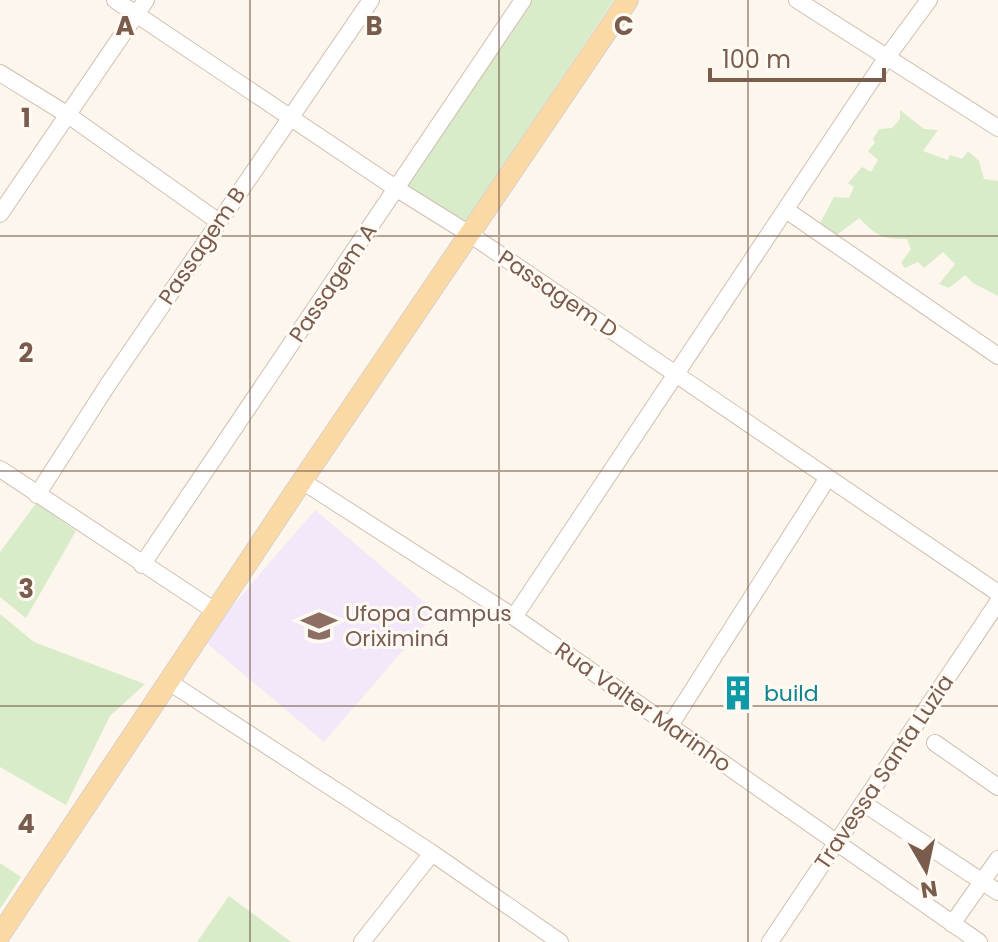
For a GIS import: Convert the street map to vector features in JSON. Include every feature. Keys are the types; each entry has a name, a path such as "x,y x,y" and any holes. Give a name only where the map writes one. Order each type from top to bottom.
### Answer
{"main road":[{"path":"0,935 302,481 628,0"}],"street":[{"name":"Passagem D","path":"115,0 471,235 998,593"},
{"path":"0,214 146,0"},
{"name":"Passagem B","path":"37,495 371,0"},
{"name":"Passagem A","path":"142,565 523,0"},
{"path":"797,0 998,128"},
{"path":"514,617 887,57 929,0"},
{"path":"0,73 68,115 219,222"},
{"path":"786,210 998,356"},
{"path":"0,469 215,611"},
{"path":"671,724 827,479"},
{"name":"Rua Valter Marinho","path":"302,481 405,550 514,617 979,942"},
{"name":"Travessa Santa Luzia","path":"770,942 998,602"},
{"path":"169,682 432,853 560,942"},
{"path":"935,743 998,787"},
{"path":"863,803 998,892"},
{"path":"362,942 432,853"},
{"path":"952,924 998,859"}],"shaded area":[{"name":"Ufopa Campus Oriximiná","path":"315,510 436,612 324,742 203,640"}],"green space":[{"path":"531,0 614,0 463,225 405,187"},
{"path":"900,110 924,129 938,130 923,151 948,160 950,155 962,159 968,151 979,161 984,179 998,181 998,296 973,283 965,275 949,288 939,284 955,264 943,252 924,268 918,262 905,268 901,263 911,249 907,239 880,235 859,218 837,235 832,235 820,223 834,197 849,198 854,187 848,183 862,167 871,172 878,160 868,151 875,143 873,139 879,129 892,128 900,119"},
{"path":"37,502 76,531 26,618 0,597 0,552"},
{"path":"0,614 34,642 145,684 110,716 66,805 0,767"},
{"path":"0,863 21,877 0,909"},
{"path":"229,896 291,942 197,942"}],"place":[{"name":"Ufopa Campus Oriximiná","path":"319,626"},
{"name":"build","path":"738,693"}]}
